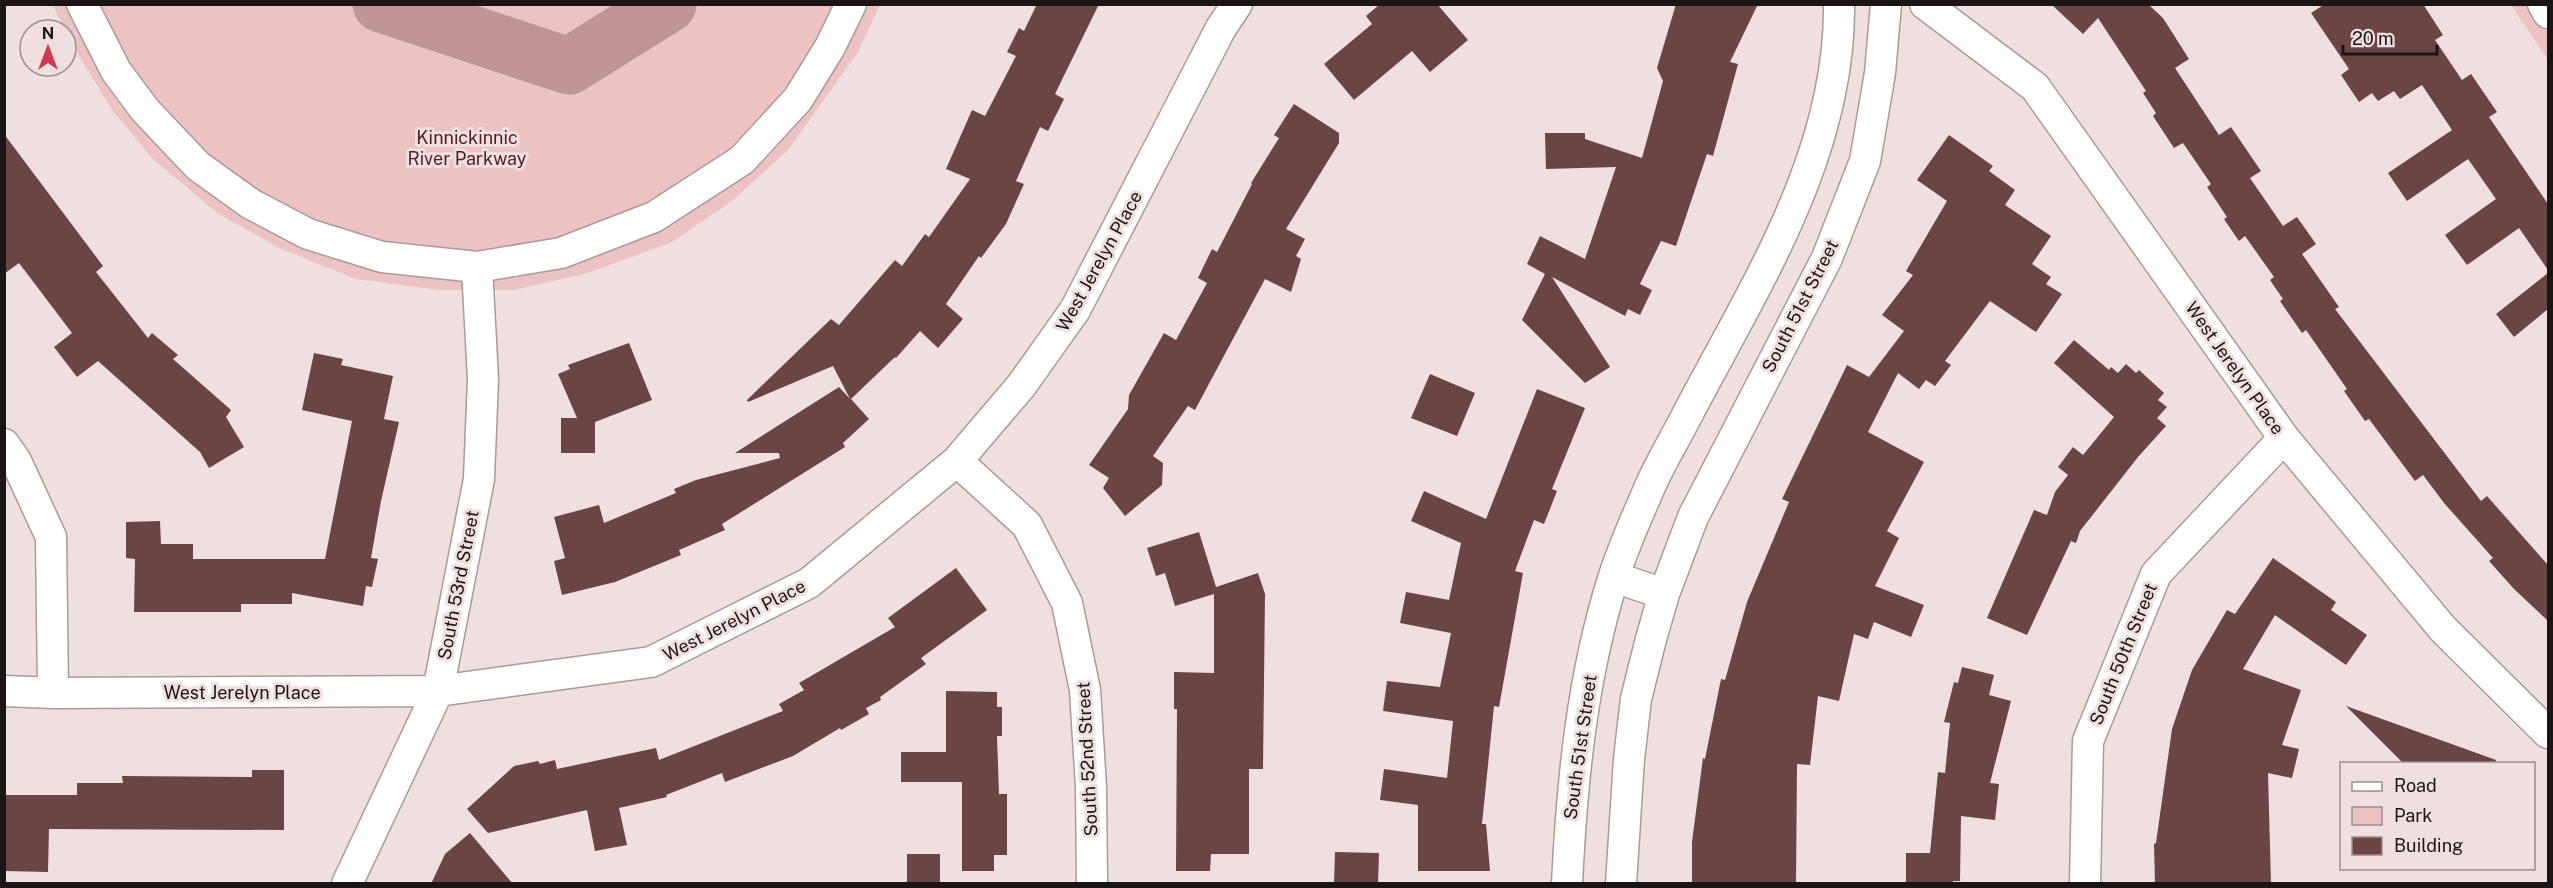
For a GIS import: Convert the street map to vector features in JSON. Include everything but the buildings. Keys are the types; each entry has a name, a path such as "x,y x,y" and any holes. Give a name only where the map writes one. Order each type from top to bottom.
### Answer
{"street":[{"path":"82,4 116,71 145,110 198,166 251,204 308,234 382,257 477,267 561,253 654,217 742,160 798,99 830,47 851,4"},
{"name":"West Jerelyn Place","path":"4,691 53,693 438,691 651,662 809,583 957,460 1021,386 1075,310 1221,28 1237,4"},
{"name":"South 51st Street","path":"1567,884 1575,760 1597,636 1614,577 1647,493 1781,235 1813,162 1828,111 1839,32 1839,4"},
{"name":"South 51st Street","path":"1621,884 1629,759 1636,699 1664,594 1693,517 1827,258 1865,161 1880,73 1886,4"},
{"name":"West Jerelyn Place","path":"1925,4 2034,87 2284,438 2443,629 2548,732"},
{"path":"2543,4 2548,13"},
{"name":"South 53rd Street","path":"347,884 438,691 478,478 483,378 477,267"},
{"name":"South 50th Street","path":"2085,884 2088,741 2156,574 2284,438"},
{"path":"4,444 16,461 51,537 53,693"},
{"name":"South 52nd Street","path":"957,460 1027,525 1067,603 1086,690 1092,884"},
{"path":"1614,577 1664,594"}],"green space":[{"name":"Kinnickinnic River Parkway","path":"53,5 880,5 858,52 789,149 732,201 672,242 588,273 514,290 439,290 356,279 277,247 216,212 153,159 113,111 78,54 78,18 59,18"},
{"path":"2511,5 2548,5 2548,60"}],"waterway":[{"path":"381,4 569,66 668,4"}]}
